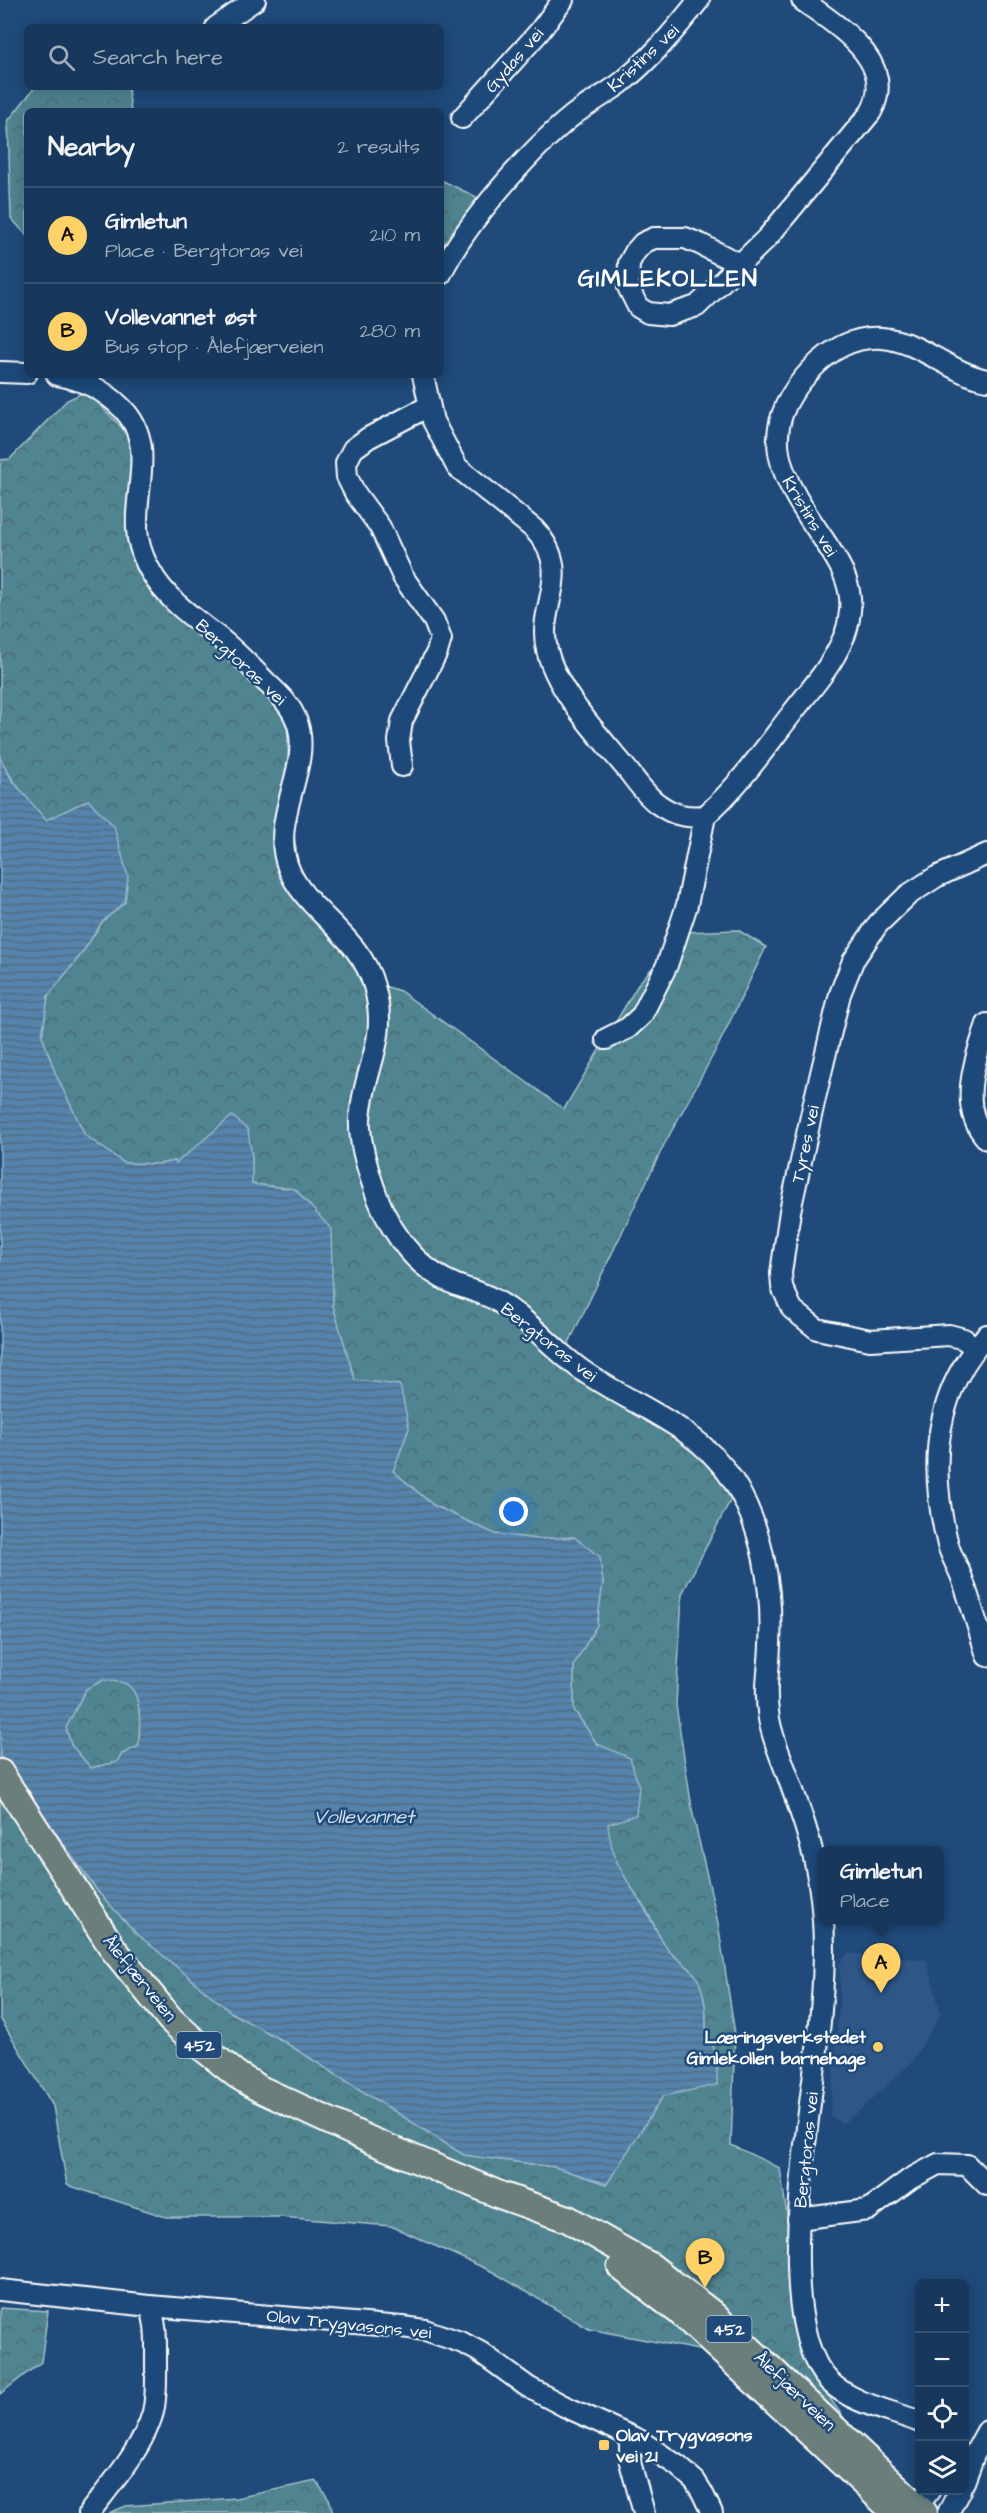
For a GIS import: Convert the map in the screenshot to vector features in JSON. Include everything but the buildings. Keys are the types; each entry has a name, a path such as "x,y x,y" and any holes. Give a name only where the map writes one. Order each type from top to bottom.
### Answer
{"main road":[{"name":"Ålefjærveien","path":"0,1773 114,1950 171,2020 192,2039 237,2075 261,2089 342,2128 500,2195 604,2255 645,2283 917,2507"}],"street":[{"path":"220,24 255,0"},
{"name":"Gydas vei","path":"462,118 539,32 563,0"},
{"name":"Kristins vei","path":"444,269 456,248 488,205 532,155 572,116 621,82 644,62 699,0"},
{"path":"739,264 685,238 654,238 643,243 629,263 628,287 638,307 648,313 669,315 682,313 698,306 739,264 754,253 860,127 877,101 877,75 867,54 802,0"},
{"name":"Kristins vei","path":"705,816 750,770 811,689 842,643 848,625 850,609 847,581 791,488 778,453 778,431 788,403 809,372 821,360 836,349 861,338 885,338 896,341 915,348 949,367 987,380"},
{"path":"0,372 24,373"},
{"name":"Bergtoras vei","path":"68,378 90,384 115,401 133,420 140,439 143,460 137,517 138,538 148,568 165,592 229,646 288,704 297,723 301,742 285,819 283,845 285,858 298,885 353,945 373,980 380,1016 379,1033 362,1104 360,1131 370,1175 388,1221 423,1266 449,1282 478,1291 502,1304 588,1375 647,1408 695,1440 726,1471 744,1503 762,1551 770,1594 770,1655 765,1688 770,1724 814,1861 818,1881"},
{"path":"424,378 429,406 442,439 457,467 534,529 544,539 550,552 555,576 548,616 546,648 563,688 601,738 656,803 684,817 705,816 687,905 667,965 642,1014 628,1028 606,1039"},
{"path":"402,766 399,741 402,721 437,652 441,639 434,621 403,577 380,527 355,493 347,477 346,463 353,449 368,438 429,406"},
{"name":"Tyres vei","path":"981,1342 949,1335 870,1340 817,1329 792,1309 782,1287 780,1273 790,1211 814,1098 840,994 853,961 878,924 908,895 936,877 986,857"},
{"path":"987,1024 977,1053 970,1098 978,1129 987,1139"},
{"path":"981,1342 965,1360 951,1389 939,1433 936,1463 939,1503 949,1547 962,1578 987,1656"},
{"name":"Bergtoras vei","path":"823,1924 824,1951 820,2025 798,2219 798,2272 803,2325 808,2349 816,2364 832,2384 847,2395 915,2420"},
{"name":"Bergtoras vei","path":"798,2219 868,2210 910,2179 938,2164 967,2165 987,2185"},
{"name":"Olav Trygvasons vei","path":"0,2290 150,2306 425,2330 472,2348 528,2387 639,2440 678,2466 695,2481 712,2513"},
{"path":"89,2513 129,2460 152,2413 156,2393 156,2351 150,2306"},
{"path":"969,2454 987,2431"},
{"path":"630,2437 630,2462 644,2513"},
{"path":"948,2513 957,2495"}],"shaded area":[{"name":"Læringsverkstedet Gimlekollen barnehage","path":"848,1953 927,1960 941,2014 911,2063 842,2124 830,2115 840,1993 840,1963"}],"green space":[{"path":"33,90 128,90 131,108 24,108 24,233 11,218 8,121"},
{"path":"444,181 489,203 444,266"},
{"path":"87,391 141,448 146,562 287,710 290,812 304,897 375,983 400,991 564,1109 639,983 684,932 738,930 766,947 718,1046 664,1145 567,1347 680,1432 733,1495 682,1594 676,1705 693,1815 718,1923 735,2034 731,2145 780,2168 796,2276 819,2383 844,2418 847,2435 756,2361 589,2329 493,2272 391,2226 280,2217 166,2217 67,2185 53,2106 0,2018 0,1756 99,1893 136,1933 232,2013 283,2041 464,2155 555,2167 606,2184 663,2096 711,2040 706,2040 706,2015 700,1984 691,1970 672,1954 660,1937 647,1911 620,1870 611,1848 608,1836 609,1818 630,1759 597,1744 574,1710 574,1665 597,1625 603,1582 574,1537 538,1539 495,1534 433,1505 393,1471 409,1428 355,1381 333,1306 330,1229 295,1189 252,1184 252,1157 247,1130 232,1117 175,1164 175,1161 158,1164 124,1163 85,1135 56,1075 42,1036 48,996 82,953 102,922 125,902 41,816 0,758 0,460 10,459 67,400"},
{"path":"103,1680 125,1683 136,1696 139,1713 139,1746 122,1754 117,1762 91,1768 71,1745 66,1728 86,1689"},
{"path":"0,2308 48,2311 41,2362 0,2394"},
{"path":"316,2481 330,2501 333,2513 109,2513 126,2506 236,2498"}],"water":[{"name":"Vollevannet","path":"0,758 12,780 46,820 88,800 114,826 128,877 125,902 102,922 82,953 48,996 42,1036 56,1075 85,1135 124,1163 158,1164 175,1161 176,1163 232,1116 248,1130 252,1157 252,1184 295,1189 331,1229 333,1306 355,1380 400,1385 409,1428 393,1471 433,1505 495,1534 538,1539 574,1537 600,1557 603,1582 597,1625 574,1665 574,1710 597,1744 630,1758 639,1787 636,1815 608,1824 613,1850 621,1870 662,1942 693,1972 700,1984 705,2007 706,2039 712,2040 717,2065 717,2085 663,2096 607,2184 555,2167 464,2155 283,2041 232,2013 136,1933 99,1893 0,1756","holes":["103,1680 127,1684 136,1696 139,1713 139,1746 122,1754 117,1762 91,1768 71,1745 66,1728 86,1689"]}],"place":[{"name":"Gimletun","path":"881,1993"},
{"name":"Læringsverkstedet Gimlekollen barnehage","path":"878,2047"},
{"name":"Vollevannet øst","path":"705,2288"},
{"name":"Olav Trygvasons vei 21","path":"604,2445"}],"district":[{"name":"GIMLEKOLLEN","path":"668,278"}]}
